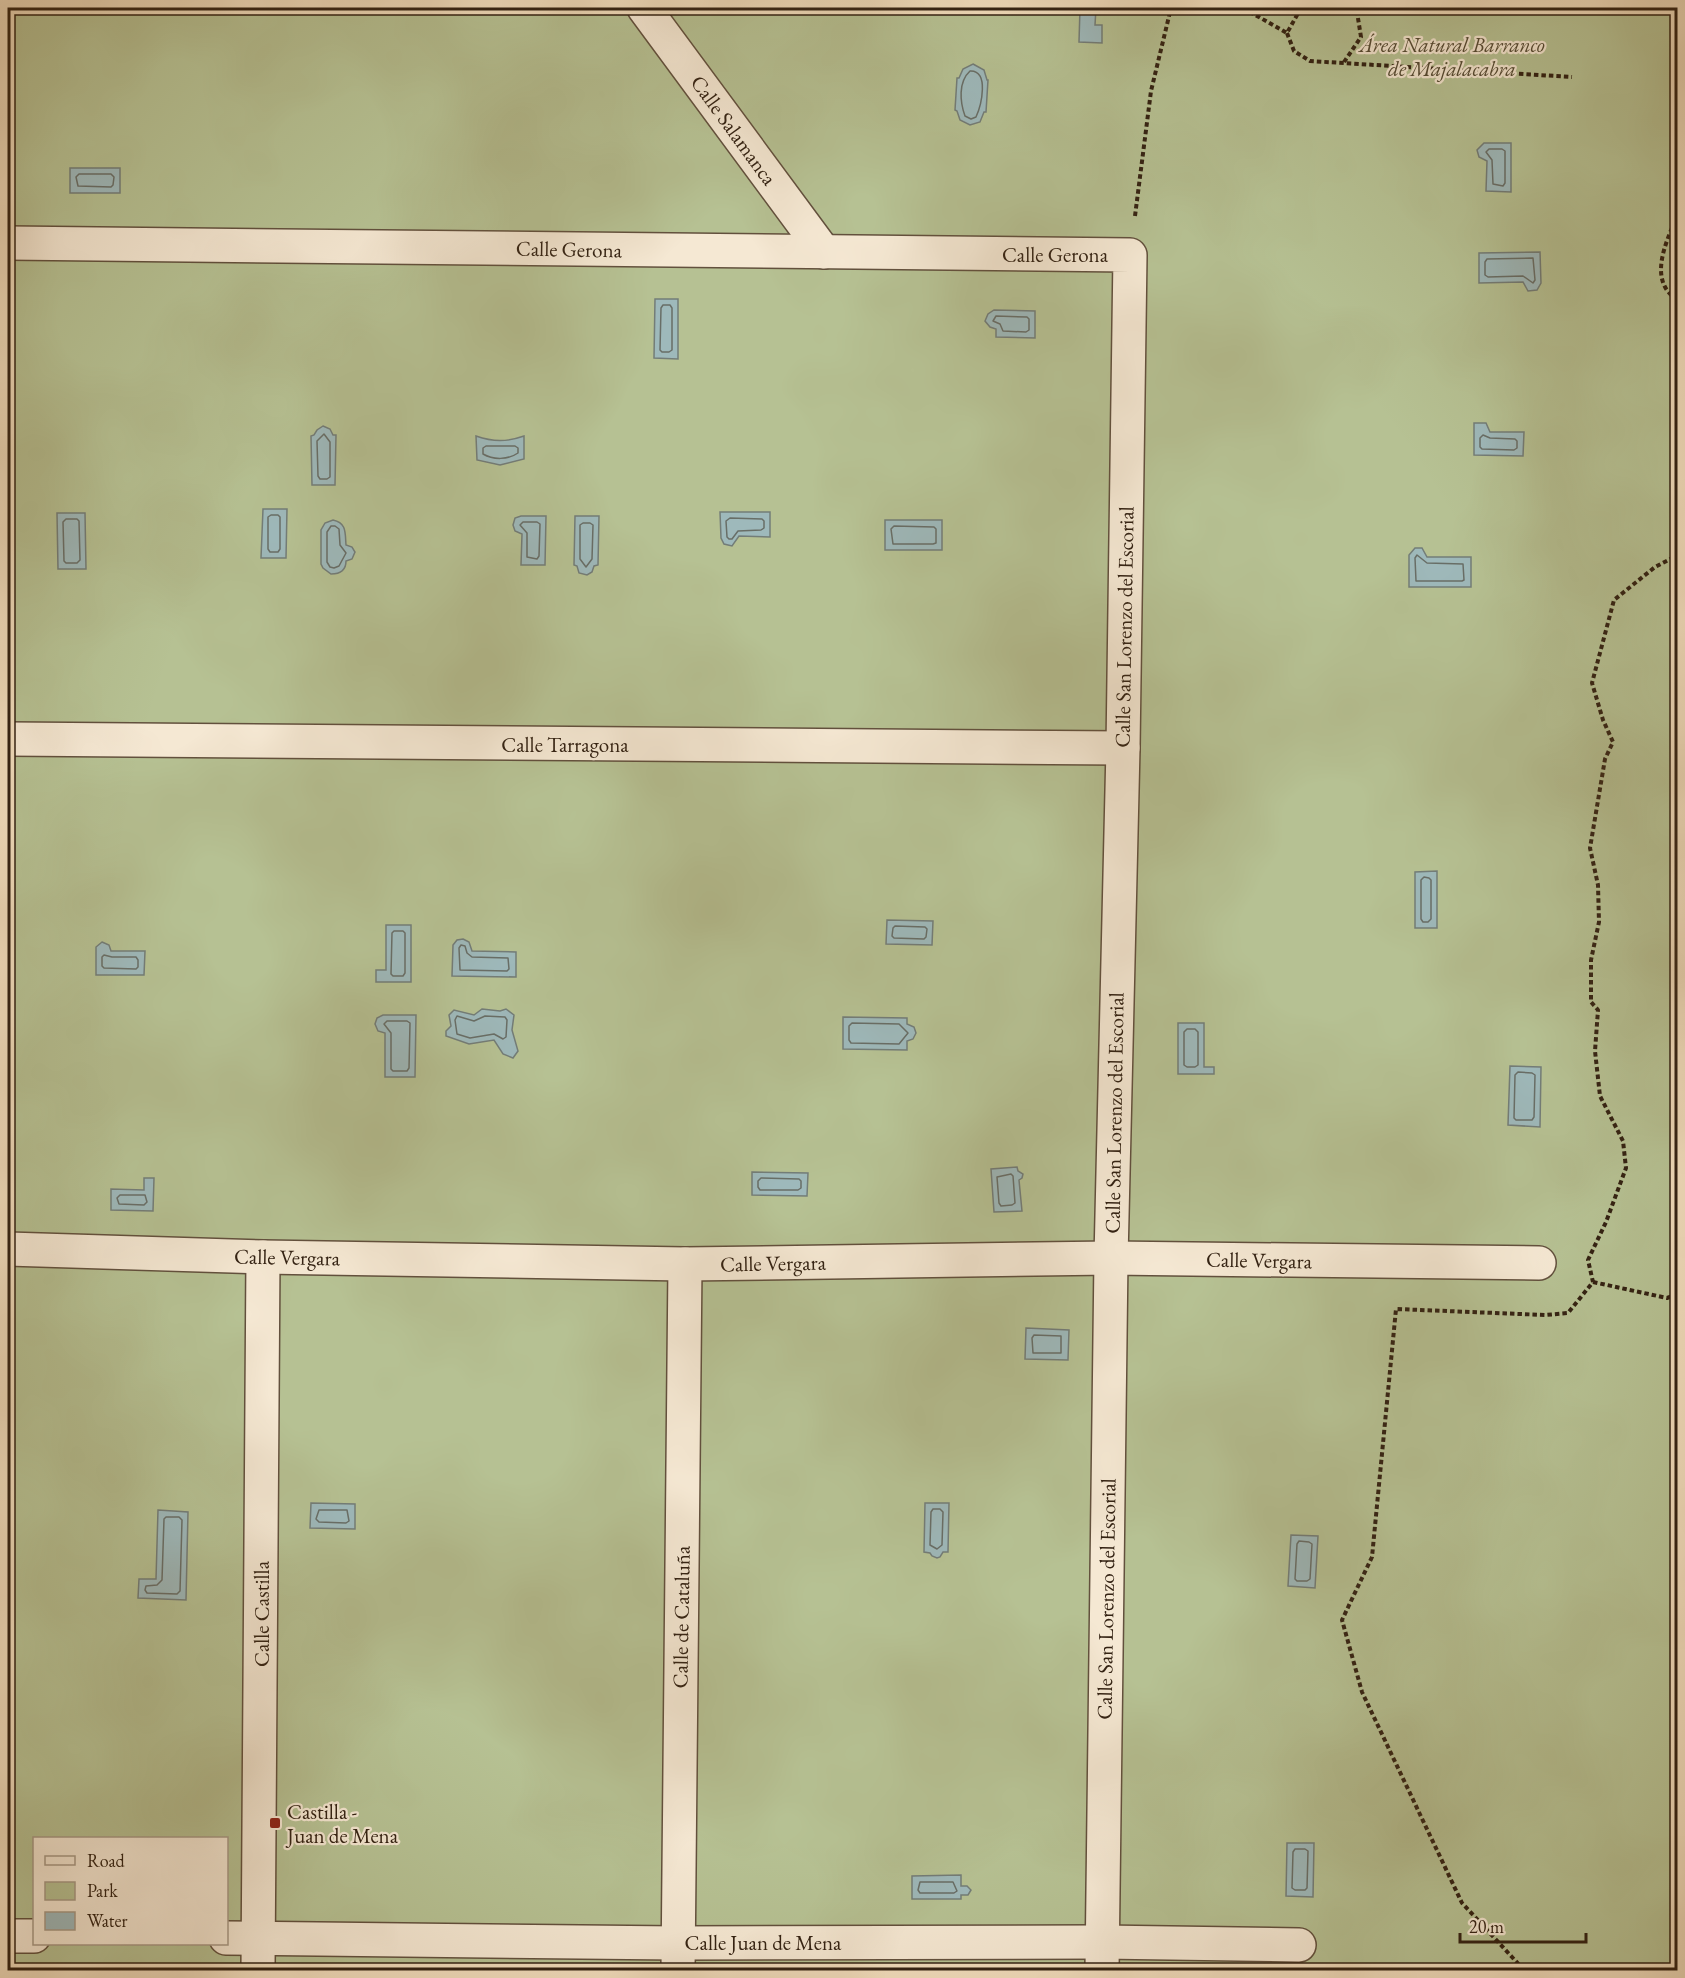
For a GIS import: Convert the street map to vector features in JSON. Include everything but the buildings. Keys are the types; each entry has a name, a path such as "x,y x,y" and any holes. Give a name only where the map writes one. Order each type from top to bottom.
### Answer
{"street":[{"name":"Calle Salamanca","path":"644,8 824,252"},
{"name":"Calle Gerona","path":"8,243 1130,255"},
{"name":"Calle San Lorenzo del Escorial","path":"1102,1956 1111,1257 1123,748 1130,255"},
{"name":"Calle Tarragona","path":"8,739 1123,748"},
{"name":"Calle Vergara","path":"8,1249 263,1257 685,1264 1111,1257 1539,1263"},
{"name":"Calle Castilla","path":"258,1971 263,1257"},
{"name":"Calle de Cataluña","path":"677,1957 685,1264"},
{"path":"8,1936 33,1936"},
{"name":"Calle Juan de Mena","path":"228,1938 677,1957 1102,1956 1299,1945"}],"path":[{"path":"1130,255 1151,92 1171,8"},
{"path":"1243,8 1287,33 1294,51 1310,61 1572,77"},
{"path":"1287,33 1301,8"},
{"path":"1344,63 1361,37 1357,12 1353,8"},
{"path":"1677,214 1659,270 1669,294 1677,300"},
{"path":"1593,1282 1588,1260 1606,1222 1626,1168 1623,1141 1600,1096 1595,1051 1598,1010 1591,1002 1591,960 1599,922 1598,885 1590,848 1605,759 1613,742 1603,720 1592,683 1614,600 1655,567 1677,555"},
{"path":"1593,1282 1667,1298 1677,1294"},
{"path":"1524,1971 1462,1903 1362,1692 1342,1620 1372,1557 1396,1309 1533,1315 1568,1313 1593,1282"}],"green space":[{"name":"Área Natural Barranco de Majalacabra","path":"8,8 1677,8 1677,1970 8,1970"}],"water":[{"path":"1080,8 1096,8 1095,25 1102,25 1102,43 1079,42"},
{"path":"973,64 984,70 988,80 986,112 980,122 970,125 960,120 955,110 957,78 963,69"},
{"path":"1484,143 1511,143 1511,192 1486,191 1487,161 1479,157 1477,150"},
{"path":"70,168 120,168 120,193 70,193"},
{"path":"1540,252 1541,283 1537,290 1528,291 1523,282 1479,283 1479,253"},
{"path":"655,299 678,299 678,359 654,358"},
{"path":"994,310 1035,311 1035,338 996,337 996,329 990,327 985,321 988,314"},
{"path":"1474,423 1486,423 1490,432 1524,432 1523,456 1474,455"},
{"path":"323,426 336,435 335,485 312,485 311,436"},
{"path":"476,436 500,440 524,436 524,459 500,465 477,460"},
{"path":"263,509 287,509 286,558 261,558"},
{"path":"720,512 770,512 770,537 739,536 732,546 724,544 721,538"},
{"path":"57,513 85,513 86,569 58,569"},
{"path":"546,516 545,565 521,565 522,534 515,531 513,525 515,518"},
{"path":"575,516 599,516 598,565 594,566 592,572 587,575 579,573 577,566 574,565"},
{"path":"333,520 341,523 346,545 352,547 355,552 352,559 346,561 342,571 331,574 321,564 321,530 325,523"},
{"path":"885,520 942,520 942,550 885,550"},
{"path":"1415,548 1422,548 1427,557 1471,557 1471,587 1409,587 1409,555"},
{"path":"1437,871 1437,928 1415,928 1415,872"},
{"path":"887,920 933,921 932,945 886,944"},
{"path":"386,925 411,925 411,982 376,982 376,970 386,970"},
{"path":"463,939 469,942 472,951 516,952 516,977 452,976 453,945 457,940"},
{"path":"102,942 109,945 111,951 145,951 144,975 96,975 96,947"},
{"path":"482,1009 500,1011 506,1009 514,1015 512,1030 518,1051 513,1058 503,1054 494,1040 469,1044 446,1036 446,1031 451,1026 449,1015 454,1010 474,1015"},
{"path":"383,1015 416,1015 415,1077 385,1077 385,1033 378,1031 375,1024 377,1018"},
{"path":"843,1017 907,1018 907,1024 914,1027 916,1033 913,1039 907,1041 907,1050 843,1049"},
{"path":"1178,1023 1204,1023 1204,1067 1214,1067 1214,1074 1178,1074"},
{"path":"1510,1066 1541,1067 1540,1127 1508,1125"},
{"path":"1017,1167 1018,1171 1023,1174 1019,1180 1022,1211 994,1212 991,1169"},
{"path":"752,1172 808,1173 807,1196 752,1195"},
{"path":"144,1178 154,1178 153,1211 111,1210 111,1189 144,1190"},
{"path":"1026,1328 1069,1330 1068,1360 1025,1359"},
{"path":"311,1503 355,1504 355,1529 310,1528"},
{"path":"925,1503 949,1503 948,1552 943,1552 937,1558 924,1552"},
{"path":"158,1510 188,1512 186,1600 138,1598 139,1579 156,1579"},
{"path":"1291,1535 1318,1536 1315,1588 1288,1586"},
{"path":"1287,1843 1314,1843 1313,1897 1286,1896"},
{"path":"961,1875 961,1886 967,1886 971,1890 968,1895 961,1895 961,1899 912,1899 912,1876"}],"place":[{"name":"Castilla - Juan de Mena","path":"275,1823"}]}
